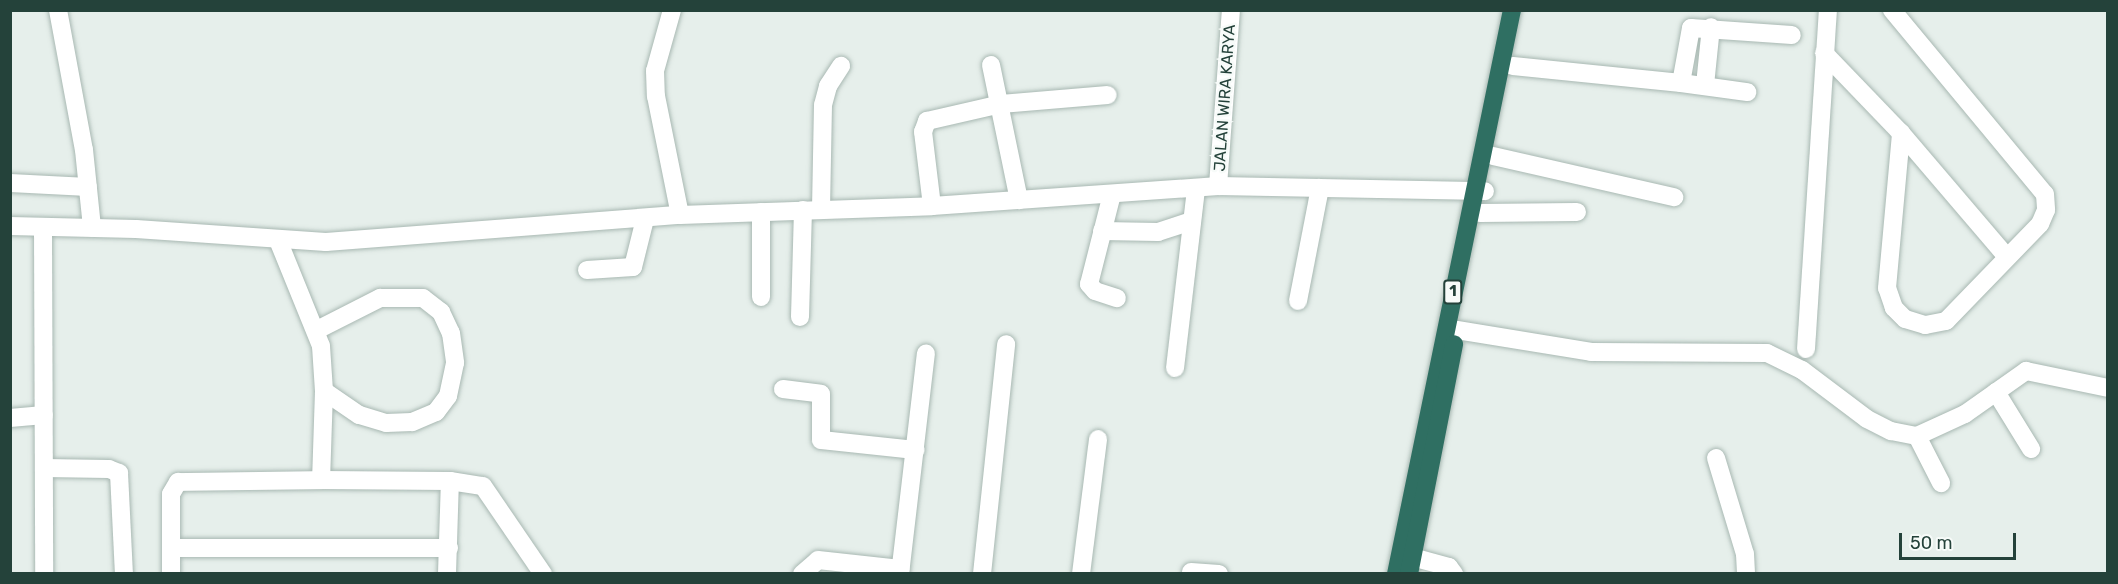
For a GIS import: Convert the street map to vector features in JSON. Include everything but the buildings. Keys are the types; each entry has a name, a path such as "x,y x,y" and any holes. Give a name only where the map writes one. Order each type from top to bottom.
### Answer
{"highway":[{"name":"1","path":"1396,573 1479,191 1512,10"},
{"name":"1","path":"1410,565 1480,213 1479,191 1493,156 1524,10"}],"street":[{"path":"58,10 88,187 92,228"},
{"path":"672,10 656,57 655,80 681,215"},
{"name":"JALAN WIRA KARYA","path":"1218,186 1231,10"},
{"path":"1806,349 1828,10"},
{"path":"1892,10 2045,194 2046,210 2040,224 2006,256 1946,321 1925,325 1905,319 1894,308 1887,288 1901,134"},
{"path":"1681,83 1688,32 1711,27 1792,35"},
{"path":"1705,85 1711,27"},
{"path":"1824,53 1901,134 2006,256"},
{"path":"992,65 1019,200"},
{"path":"800,317 823,105 828,87 840,66"},
{"path":"1513,66 1705,85 1747,92"},
{"path":"932,206 923,126 932,119 1001,104 1108,95"},
{"path":"1493,156 1674,197"},
{"path":"10,183 88,187"},
{"path":"10,226 92,228 278,240 368,241 444,232 681,215 932,206 1218,186 1479,191"},
{"path":"1175,368 1196,188"},
{"path":"1298,301 1320,188"},
{"path":"1112,194 1089,284 1095,291 1117,298"},
{"path":"761,212 761,297"},
{"path":"1480,213 1577,212"},
{"path":"587,270 633,267 645,219"},
{"path":"1102,231 1158,232 1191,221"},
{"path":"43,226 44,573"},
{"path":"278,240 317,330 324,391 321,480"},
{"path":"317,330 380,298 402,295 423,298 441,312 451,333 452,374 448,396 436,412 412,422 386,423 359,415 324,391"},
{"path":"1457,330 1591,352 1767,353 1802,370 1867,418 1891,432 1917,436 1965,414 2026,371 2108,388"},
{"path":"982,573 1006,344"},
{"path":"802,573 818,560 901,571 926,354"},
{"path":"783,388 821,394 821,440 915,450"},
{"path":"1996,392 2031,449"},
{"path":"10,418 44,416"},
{"path":"1917,436 1941,483"},
{"path":"1081,573 1098,439"},
{"path":"1716,458 1745,554 1746,573"},
{"path":"44,468 110,469 119,473 124,573"},
{"path":"171,573 171,494 178,482 321,480 450,481 483,486 492,494 543,573"},
{"path":"447,573 450,481"},
{"path":"171,548 449,548"},
{"path":"1410,565 1449,567 1454,573"},
{"path":"1191,572 1219,573"}]}
